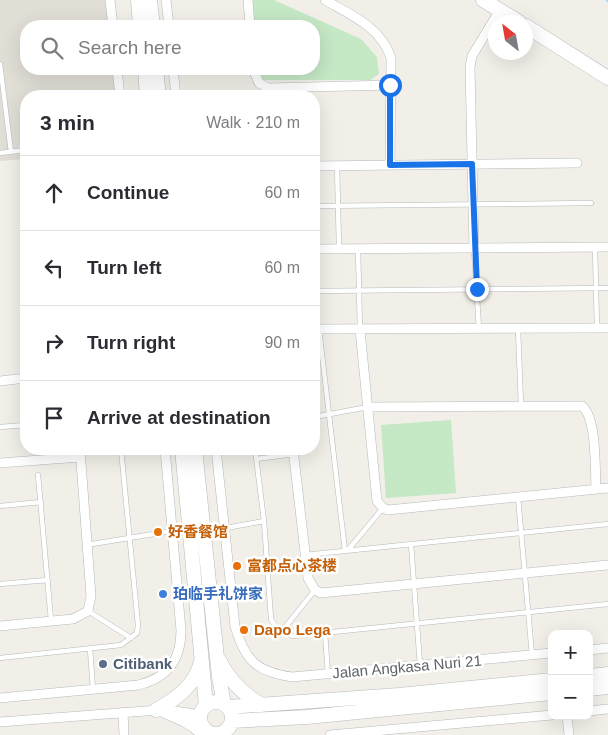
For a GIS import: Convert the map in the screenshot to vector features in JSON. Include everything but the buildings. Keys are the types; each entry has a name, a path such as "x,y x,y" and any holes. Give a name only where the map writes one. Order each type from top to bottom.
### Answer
{"main road":[{"path":"138,0 140,20"},
{"path":"150,0 152,20"},
{"path":"483,0 508,15"},
{"path":"533,30 608,78"},
{"path":"145,75 146,90"},
{"path":"157,75 158,90"},
{"path":"183,455 202,656 202,726 208,734"},
{"path":"196,455 216,655 229,731"},
{"path":"216,655 224,671 246,696 266,713"},
{"path":"160,710 186,690 199,671 202,656"},
{"path":"593,676 608,674"},
{"path":"160,710 187,720 208,734 216,734 229,731 266,713 548,680"},
{"path":"593,688 608,686"},
{"path":"203,710 213,702 266,713 548,693"}],"street":[{"path":"110,0 112,20"},
{"path":"166,0 168,20"},
{"path":"248,0 250,20"},
{"path":"324,0 362,21 380,37 387,48 390,58 390,165"},
{"path":"474,249 470,67 472,56 500,10"},
{"path":"118,75 119,90"},
{"path":"174,75 175,90"},
{"path":"256,75 259,83 268,88 390,85"},
{"path":"320,166 577,163"},
{"path":"320,250 608,247"},
{"path":"320,329 608,328"},
{"path":"360,330 377,501 383,508 388,510 608,488"},
{"path":"0,381 20,379"},
{"path":"368,407 576,406 587,410 592,422 596,489"},
{"path":"0,463 64,455"},
{"path":"0,626 73,619 88,611 91,596 80,455"},
{"path":"0,698 93,690 151,682 172,665 179,654 181,630 166,455"},
{"path":"217,455 226,528"},
{"path":"293,455 308,578 316,590 321,593 608,565"},
{"name":"Jalan Angkasa Nuri 21","path":"226,528 235,626 244,653 252,663 263,670 292,677 548,654"},
{"path":"593,650 608,648"},
{"path":"593,711 608,709"},
{"path":"0,722 122,712 203,710"},
{"path":"122,712 124,735"},
{"path":"330,735 411,731 548,714"},
{"path":"567,720 569,735"}],"lane":[{"path":"0,64 11,152"},
{"path":"0,153 20,151"},
{"path":"337,165 339,249"},
{"path":"320,206 591,203"},
{"path":"595,247 598,328"},
{"path":"358,249 360,330"},
{"path":"474,249 479,329"},
{"path":"320,291 608,288"},
{"path":"518,329 521,405"},
{"path":"320,352 346,550"},
{"path":"320,417 368,407"},
{"path":"0,427 20,425"},
{"path":"0,658 90,650 121,645 137,633 138,625 122,455"},
{"path":"256,455 264,521 271,619 274,625 293,636 608,604"},
{"path":"256,459 274,455"},
{"path":"38,475 52,622"},
{"path":"518,497 532,655"},
{"path":"0,506 41,502"},
{"path":"346,550 383,508"},
{"path":"226,528 264,521"},
{"path":"305,555 608,524"},
{"path":"86,545 129,540 173,530"},
{"path":"411,544 420,665"},
{"path":"0,584 48,580"},
{"path":"282,631 316,590"},
{"path":"88,611 131,638"},
{"path":"325,633 328,674"},
{"path":"90,650 93,690"}],"shaded area":[{"path":"0,0 107,0 109,20 20,20 20,75 115,75 116,90 20,90 20,159 0,161"}],"green space":[{"path":"248,0 274,0 319,20 252,20"},
{"path":"320,21 361,39 377,57 379,74 370,80 262,80 261,75 320,75"},
{"path":"451,420 456,493 386,498 381,425"}],"place":[{"name":"好香餐馆","path":"158,532"},
{"name":"富都点心茶楼","path":"237,566"},
{"name":"珀临手礼饼家","path":"163,594"},
{"name":"Dapo Lega","path":"244,630"},
{"name":"Citibank","path":"103,664"}],"route":[{"path":"390,85 390,165 472,164 477,289"}]}
